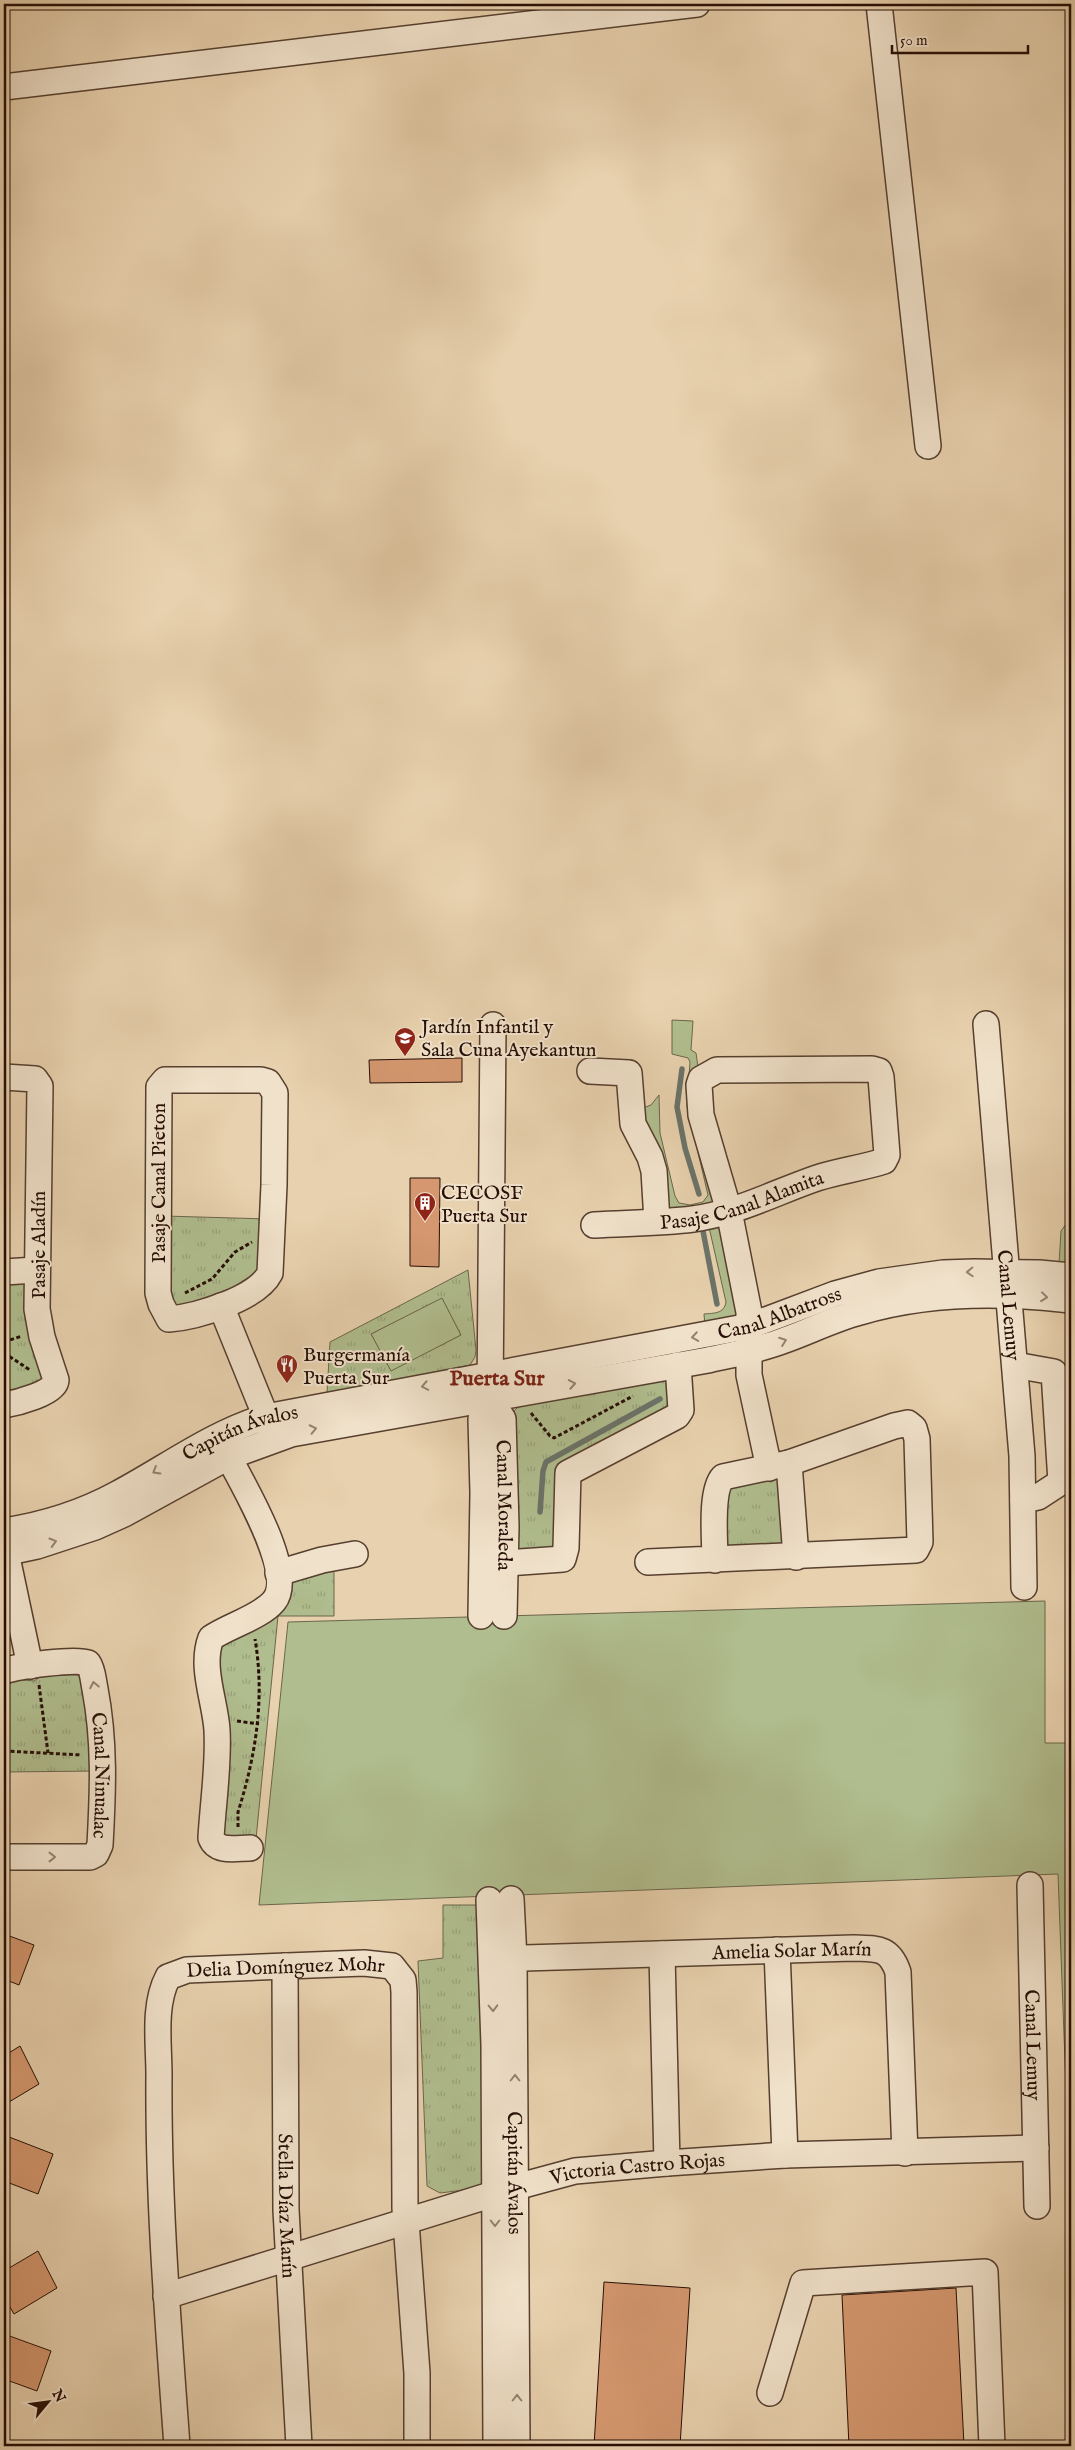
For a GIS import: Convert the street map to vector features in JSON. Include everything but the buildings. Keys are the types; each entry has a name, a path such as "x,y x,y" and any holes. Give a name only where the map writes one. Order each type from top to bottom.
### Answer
{"street":[{"path":"4,87 697,4"},
{"path":"879,4 928,446"},
{"name":"Canal Lemuy","path":"986,1024 1015,1366 1023,1500 1024,1587"},
{"name":"Canal Moraleda","path":"490,1399 503,1418 506,1563 492,1616 483,1493 481,1419 490,1399 493,1025"},
{"name":"Pasaje Canal Alamita","path":"594,1225 693,1219 729,1211 820,1178 886,1159 879,1070 717,1070 701,1079 699,1085 701,1115 729,1211"},
{"path":"590,1071 628,1073 633,1124 650,1156 654,1171 657,1221"},
{"name":"Pasaje Aladín","path":"4,1077 35,1080 40,1086 36,1270 39,1323 56,1383 48,1391 4,1404"},
{"name":"Pasaje Canal Pieton","path":"172,1079 261,1080 268,1082 273,1088 275,1103 272,1242 271,1267 267,1278 253,1290 221,1306 180,1318 169,1318 161,1304 158,1293 159,1094 161,1082 172,1079"},
{"path":"729,1211 749,1312 749,1375 779,1466 796,1557"},
{"path":"4,1272 36,1270"},
{"name":"Canal Albatross","path":"490,1374 750,1326 835,1294 879,1282 943,1273 1008,1283 1071,1300"},
{"name":"Canal Albatross","path":"490,1399 749,1351 785,1340 860,1312 889,1305 948,1297 1008,1283 1071,1276"},
{"path":"221,1306 271,1428"},
{"path":"506,1563 563,1559 566,1548 568,1473 677,1416 680,1410 678,1365"},
{"path":"1015,1366 1054,1372 1061,1482 1038,1497 1023,1500"},
{"name":"Capitán Ávalos","path":"4,1545 66,1538 103,1524 124,1514 223,1447 271,1428 490,1374"},
{"name":"Capitán Ávalos","path":"271,1428 321,1427 490,1399"},
{"path":"648,1562 715,1560 796,1557 918,1548 920,1542 915,1431 908,1423 894,1426 779,1466 726,1476 721,1479 716,1497 715,1560"},
{"path":"223,1447 268,1534 274,1550 278,1573 276,1598 268,1607 211,1638 208,1649 210,1684 217,1731 212,1840 220,1848 244,1848"},
{"path":"4,1545 33,1666"},
{"path":"278,1573 322,1560 355,1554"},
{"name":"Canal Ninualac","path":"4,1671 80,1661 90,1666 103,1732 100,1845 96,1854 90,1857 4,1857"},
{"name":"Canal Lemuy","path":"1030,1885 1037,2206"},
{"name":"Capitán Ávalos","path":"500,1899 503,1959 506,2190 518,2446"},
{"name":"Amelia Solar Marín","path":"503,1959 778,1950 875,1949 890,1955 898,1972 905,2153"},
{"path":"778,1950 785,2155"},
{"path":"662,1954 667,2163"},
{"name":"Delia Domínguez Mohr","path":"177,2446 158,2147 159,2019 163,1985 168,1977 187,1970 382,1964 392,1966 403,1980 406,2222 417,2373 417,2446"},
{"name":"Stella Díaz Marín","path":"285,1966 288,2258 299,2446"},
{"name":"Victoria Castro Rojas","path":"166,2296 506,2190 575,2171 785,2155 1036,2148"},
{"name":"Capitán Ávalos","path":"496,2446 506,2190"},
{"path":"770,2393 803,2283 985,2272 992,2446"}],"path":[{"path":"161,1304 212,1279 242,1246 254,1242 272,1242"},
{"path":"531,1413 550,1436 554,1438 634,1396"},
{"path":"244,1848 238,1812 259,1724 258,1660 252,1616"},
{"path":"33,1666 48,1753"},
{"path":"4,1751 103,1756"}],"green space":[{"path":"672,1020 693,1021 691,1050 696,1053 698,1067 694,1069 692,1085 714,1191 714,1205 668,1215 638,1110 651,1105 659,1095 660,1133 675,1196 679,1203 690,1205 703,1202 708,1195 687,1106 690,1062 688,1058 672,1054"},
{"path":"164,1216 268,1219 258,1271 232,1288 183,1305 171,1304"},
{"path":"1071,1217 1071,1265 1059,1264 1061,1231"},
{"path":"719,1225 737,1314 734,1318 705,1326 704,1314 721,1311 726,1302 709,1227"},
{"path":"468,1270 476,1350 475,1357 470,1365 327,1393 330,1342","holes":["442,1298 461,1335 391,1371 371,1334"]},
{"path":"25,1276 50,1380 4,1398 4,1277"},
{"path":"442,1297 461,1335 391,1372 371,1334"},
{"path":"672,1377 677,1406 573,1464 561,1548 516,1552 514,1411 521,1404"},
{"path":"779,1478 790,1543 729,1555 719,1514 724,1486 763,1480 771,1482"},
{"path":"334,1570 334,1616 278,1616 256,1839 223,1842 215,1654 289,1582"},
{"path":"1045,1601 1045,1743 1071,1743 1071,2222 1058,1874 259,1905 288,1622"},
{"path":"82,1669 97,1771 4,1772 4,1681 20,1677 24,1680 34,1681 44,1674"},
{"path":"443,1905 479,1905 486,2176 480,2188 440,2193 427,2186 418,1961 443,1958"}],"waterway":[{"path":"682,1069 677,1107 685,1148 699,1194"},
{"path":"703,1231 717,1304"},
{"path":"540,1512 543,1471 546,1462 660,1399"}],"place":[{"name":"Jardín Infantil y Sala Cuna Ayekantun","path":"405,1057"},
{"name":"CECOSF Puerta Sur","path":"425,1222"},
{"name":"Burgermanía Puerta Sur","path":"287,1384"}],"district":[{"name":"Puerta Sur","path":"497,1377"}]}
